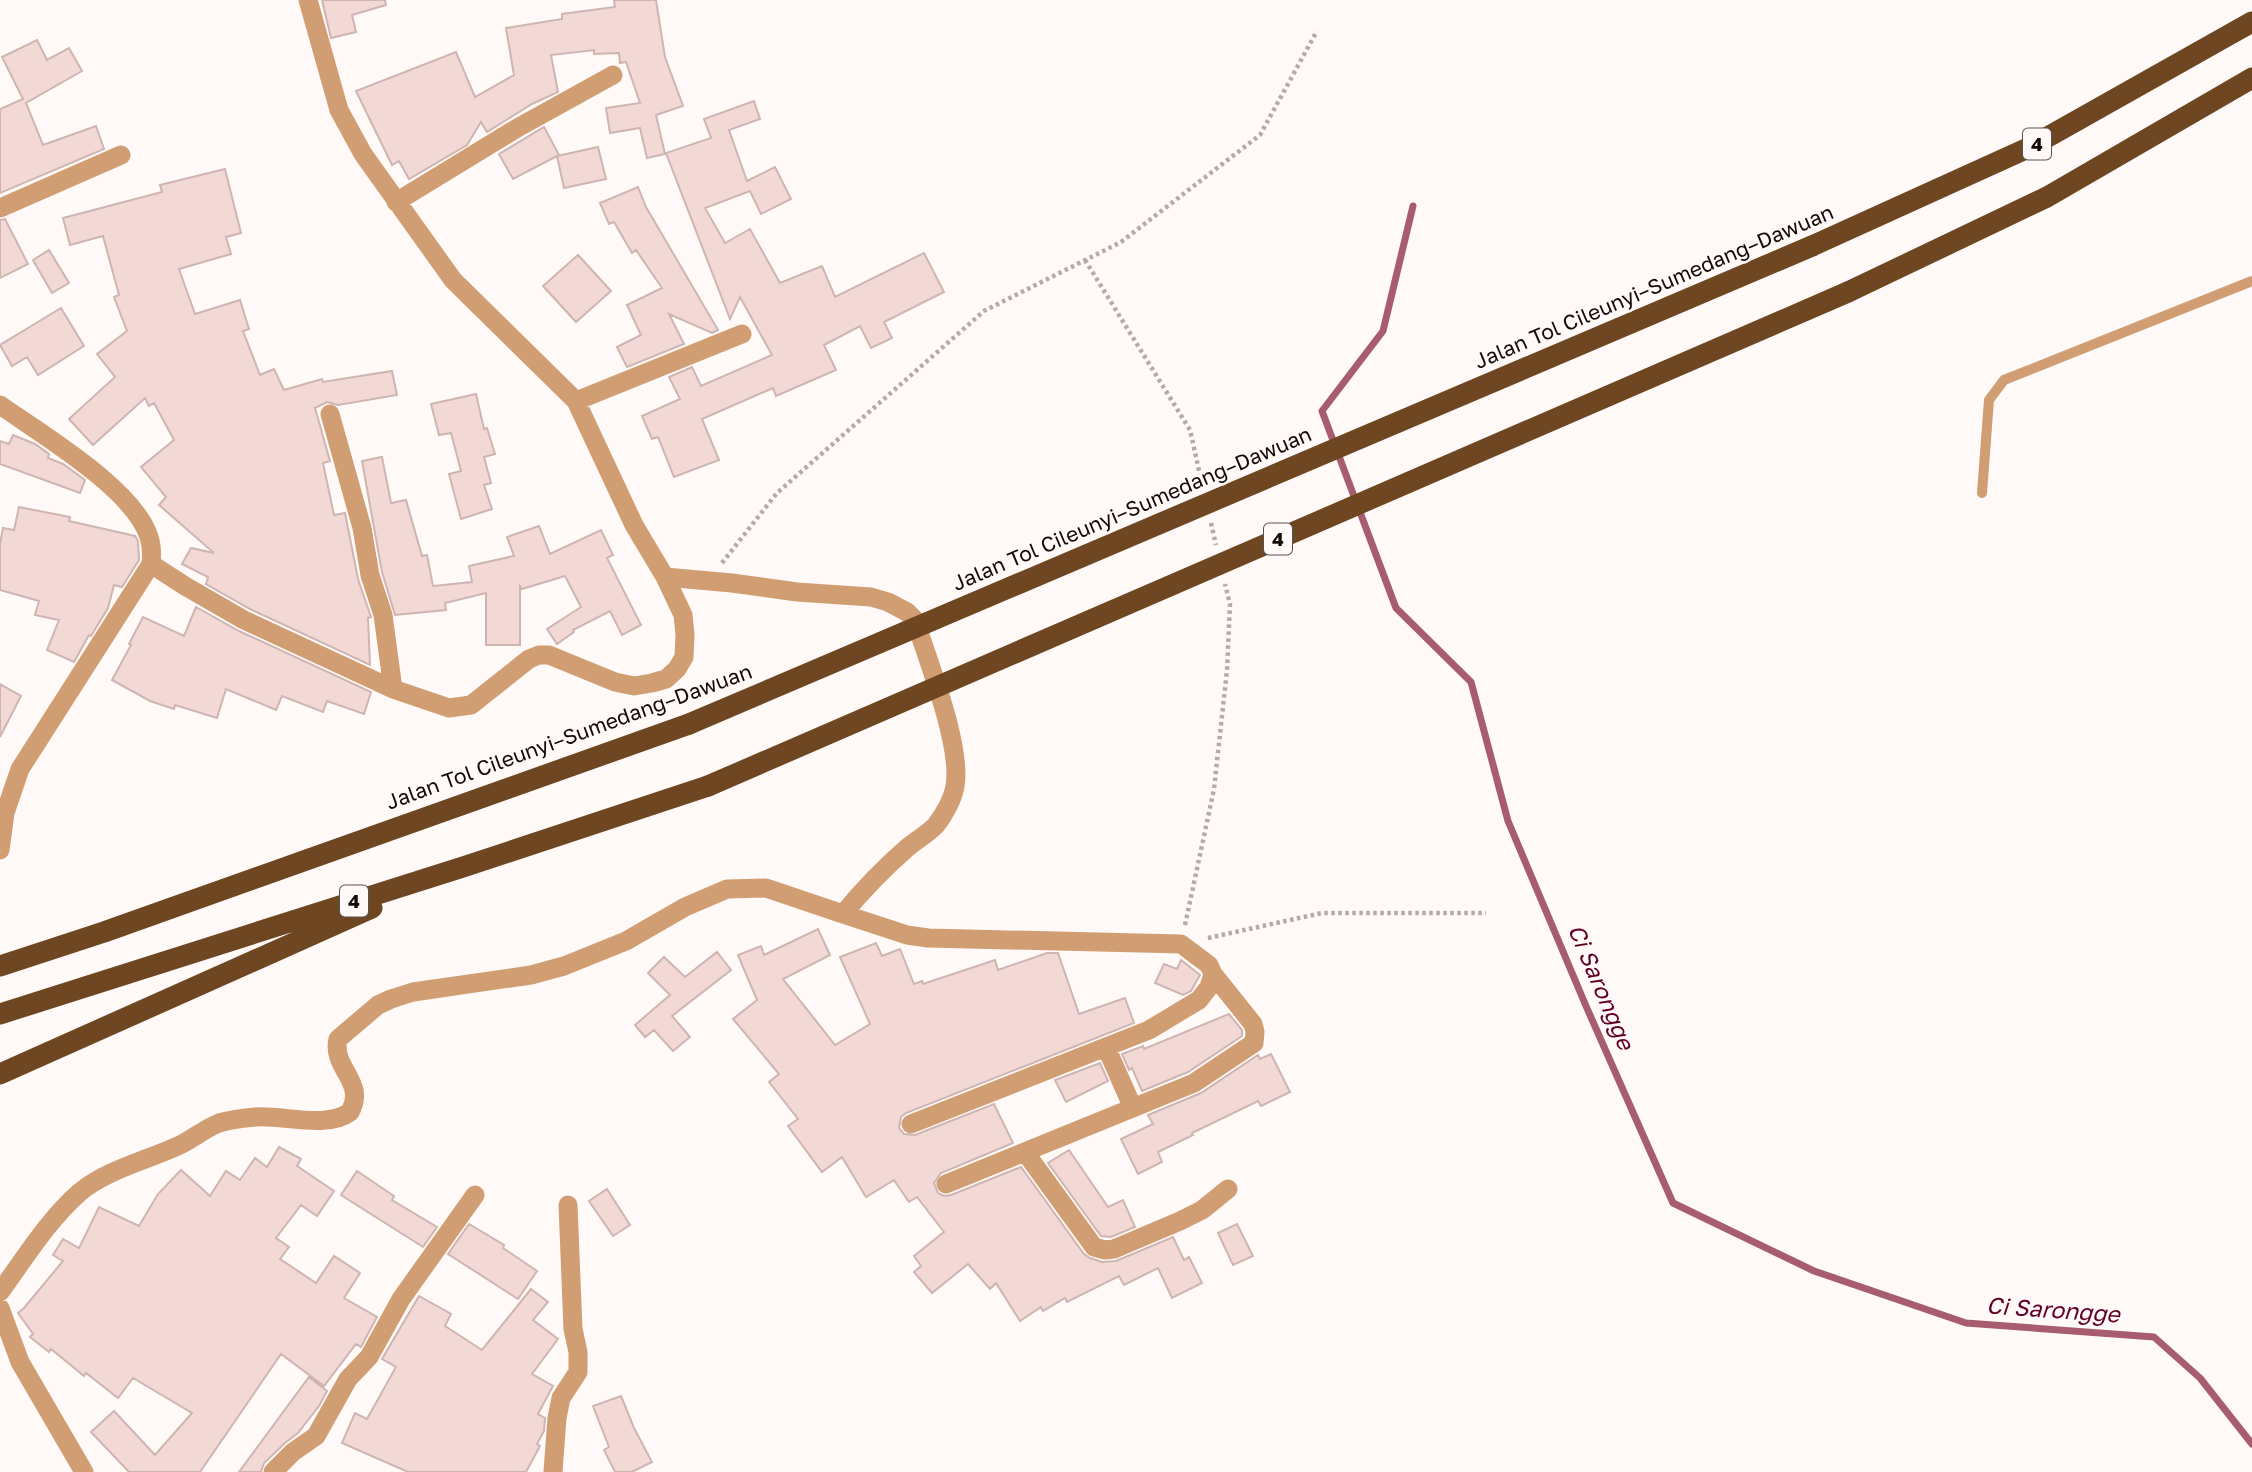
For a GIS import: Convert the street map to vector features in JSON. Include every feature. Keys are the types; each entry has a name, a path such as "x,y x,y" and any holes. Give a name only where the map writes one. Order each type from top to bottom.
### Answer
{"highway":[{"name":"Jalan Tol Cileunyi–Sumedang–Dawuan","path":"0,966 104,932 689,724 1812,246 2028,148 2252,22"},
{"name":"4","path":"0,1014 708,786 1848,292 2047,197 2252,78"},
{"path":"0,1074 463,867"},
{"path":"0,957 104,932"}],"street":[{"path":"151,564 244,620 393,689 449,708 471,705 528,659 540,655 560,657 615,681 634,686 666,679 677,669 684,657 683,615 665,577 634,525 576,401 453,280 363,154 339,110 308,0"},
{"path":"396,202 519,127 613,75"},
{"path":"0,208 121,155"},
{"path":"576,401 742,334"},
{"path":"0,405 106,480 149,535 151,564 20,769 5,813 0,850"},
{"path":"330,414 362,528 370,575 383,615 393,689"},
{"path":"665,577 797,592 871,597 888,602 907,612 915,620 950,730 955,786 944,813 934,826 858,895 844,915"},
{"path":"0,1292 52,1221 82,1191 107,1177 183,1144 218,1124 256,1117 282,1116 314,1121 333,1119 350,1112 356,1100 356,1091 338,1059 336,1046 338,1039 377,1005 413,992 492,982 564,966 626,941 685,907 727,889 766,888 907,936 1181,944 1209,965 1213,974 1253,1024 1254,1043 1194,1083 946,1184"},
{"path":"911,1124 1149,1030 1199,1000 1209,987 1213,974"},
{"path":"1106,1047 1133,1108"},
{"path":"1025,1152 1094,1247 1099,1250 1114,1249 1193,1215 1228,1189"},
{"path":"273,1472 293,1452 316,1436 348,1379 369,1357 401,1298 475,1195"},
{"path":"553,1472 561,1398 578,1372 578,1352 573,1329 568,1205"},
{"path":"0,1308 20,1362 85,1472"}],"lane":[{"path":"1983,493 1989,400 2004,380 2252,281"}],"path":[{"path":"709,581 777,493 984,312 1121,242 1260,135 1317,31"},
{"path":"1181,944 1322,913 1486,913"}],"building":[{"path":"322,0 385,0 386,5 352,15 356,32 331,38"},
{"path":"614,0 656,0 665,57 683,106 656,115 665,154 647,158 640,128 610,133 606,108 640,103 626,62 620,63 619,53 594,54 594,50 551,55 558,92 532,104 487,132 481,122 467,145 409,179 399,161 392,165 356,91 456,52 475,97 514,75 506,28 562,19 562,14 615,7"},
{"path":"37,40 47,60 69,48 82,71 26,103 43,145 96,126 104,149 0,193 0,109 23,99 2,57"},
{"path":"754,101 760,119 729,130 747,181 775,167 791,199 761,214 750,191 705,208 725,243 750,229 780,283 822,266 835,297 924,253 944,292 884,322 892,338 871,348 860,326 824,345 836,370 776,396 773,388 702,419 719,460 674,477 658,437 652,439 642,416 680,399 669,377 692,367 701,386 772,355 740,297 730,319 666,153 711,138 704,119"},
{"path":"544,127 559,155 513,179 499,154"},
{"path":"598,147 606,179 564,188 557,156"},
{"path":"225,169 241,233 226,237 231,254 179,269 195,314 240,300 249,329 243,331 260,375 274,369 284,390 322,379 323,382 392,371 397,395 338,405 327,402 315,408 330,461 323,463 334,515 345,513 358,579 371,617 368,618 370,665 250,609 206,584 208,577 182,564 191,548 214,553 159,505 166,497 141,467 174,440 154,403 149,406 145,398 93,445 69,419 115,377 97,354 127,331 114,297 119,295 103,236 70,245 63,218 162,192 160,185"},
{"path":"638,187 646,207 718,330 712,333 669,314 684,344 627,367 617,347 641,335 627,305 662,288 636,250 632,253 614,222 609,224 600,203"},
{"path":"5,219 28,264 0,278 0,220"},
{"path":"49,250 69,283 52,293 33,260"},
{"path":"578,255 611,291 576,322 543,286"},
{"path":"61,308 84,346 38,375 27,357 12,366 0,345"},
{"path":"476,394 484,429 487,428 495,454 484,457 491,483 484,485 492,509 461,519 449,474 461,471 451,433 439,435 431,404"},
{"path":"13,435 35,444 49,454 48,458 63,464 85,480 80,493 0,464 0,441 9,444"},
{"path":"382,457 391,503 406,500 422,556 427,555 433,586 472,582 469,566 514,556 507,537 539,526 550,554 601,530 613,555 607,558 641,625 622,635 610,611 573,630 574,632 557,644 547,629 581,607 565,576 522,589 520,586 520,645 486,645 486,593 445,603 446,610 395,615 382,572 362,461"},
{"path":"19,507 70,517 69,521 135,536 138,541 139,560 122,587 114,585 108,608 74,662 47,650 59,620 35,615 39,601 0,590 0,544 3,528 14,530"},
{"path":"196,607 239,631 371,692 364,714 327,701 323,712 282,696 276,710 226,689 217,718 175,705 174,709 150,701 112,680 143,617 184,636"},
{"path":"0,684 21,696 0,737"},
{"path":"818,929 830,955 783,979 835,1045 870,1024 840,957 876,943 882,956 900,949 914,984 922,981 923,984 995,960 998,970 1047,953 1058,953 1079,1014 1125,998 1134,1023 906,1113 901,1117 899,1128 904,1134 915,1135 994,1104 1013,1143 941,1173 934,1183 938,1193 951,1195 1021,1167 1084,1254 1090,1258 1102,1262 1116,1261 1173,1237 1184,1260 1189,1257 1202,1283 1172,1298 1158,1268 1124,1285 1119,1276 1067,1302 1065,1298 1043,1311 1041,1307 1020,1321 996,1283 990,1289 968,1264 932,1293 914,1272 921,1266 914,1256 944,1232 917,1197 909,1202 894,1180 866,1197 842,1157 822,1172 788,1126 798,1119 769,1082 779,1074 733,1019 757,1000 738,955 761,946 764,955"},
{"path":"717,952 731,970 672,1016 690,1037 673,1051 654,1030 645,1037 635,1025 670,995 648,973 664,957 685,977"},
{"path":"1181,960 1200,975 1191,991 1183,995 1155,983 1164,964 1177,969"},
{"path":"1229,1014 1242,1030 1242,1036 1188,1072 1142,1091 1132,1068 1129,1070 1122,1054 1143,1046 1144,1049"},
{"path":"1271,1054 1290,1092 1261,1106 1258,1101 1192,1133 1193,1135 1158,1152 1162,1162 1138,1174 1121,1139 1153,1124 1148,1115 1201,1093 1258,1055 1260,1059"},
{"path":"1100,1063 1108,1081 1066,1102 1055,1080"},
{"path":"279,1147 301,1159 297,1166 334,1191 317,1216 301,1205 276,1238 289,1247 280,1259 316,1283 334,1256 360,1273 344,1298 377,1317 361,1347 356,1344 324,1386 281,1354 200,1472 129,1472 91,1432 114,1411 155,1455 192,1413 133,1378 118,1398 86,1373 84,1376 51,1349 49,1352 30,1337 33,1334 18,1313 63,1261 53,1255 63,1239 79,1248 99,1207 139,1226 158,1194 181,1170 210,1196 226,1171 240,1180 255,1158 267,1167"},
{"path":"1069,1150 1108,1207 1123,1200 1135,1227 1111,1237 1101,1236 1048,1163"},
{"path":"357,1171 394,1196 392,1200 437,1227 423,1247 341,1195"},
{"path":"607,1189 630,1225 613,1236 589,1201"},
{"path":"469,1224 504,1245 503,1248 537,1271 518,1299 448,1254"},
{"path":"1237,1224 1253,1256 1233,1265 1218,1233"},
{"path":"531,1289 548,1302 533,1320 558,1339 532,1374 553,1386 538,1414 545,1418 544,1431 537,1444 540,1446 526,1472 408,1472 342,1443 355,1413 367,1419 396,1367 382,1359 419,1296 451,1314 445,1326 482,1350"},
{"path":"309,1377 327,1391 319,1406 298,1433 264,1463 261,1472 239,1472"},
{"path":"621,1396 652,1462 632,1472 615,1472 604,1450 609,1447 593,1406"}],"waterway":[{"name":"Ci Sarongge","path":"1413,206 1383,331 1322,411 1396,608 1471,682 1508,821 1673,1203 1814,1271 1966,1323 2154,1337 2200,1378 2252,1444"}]}
